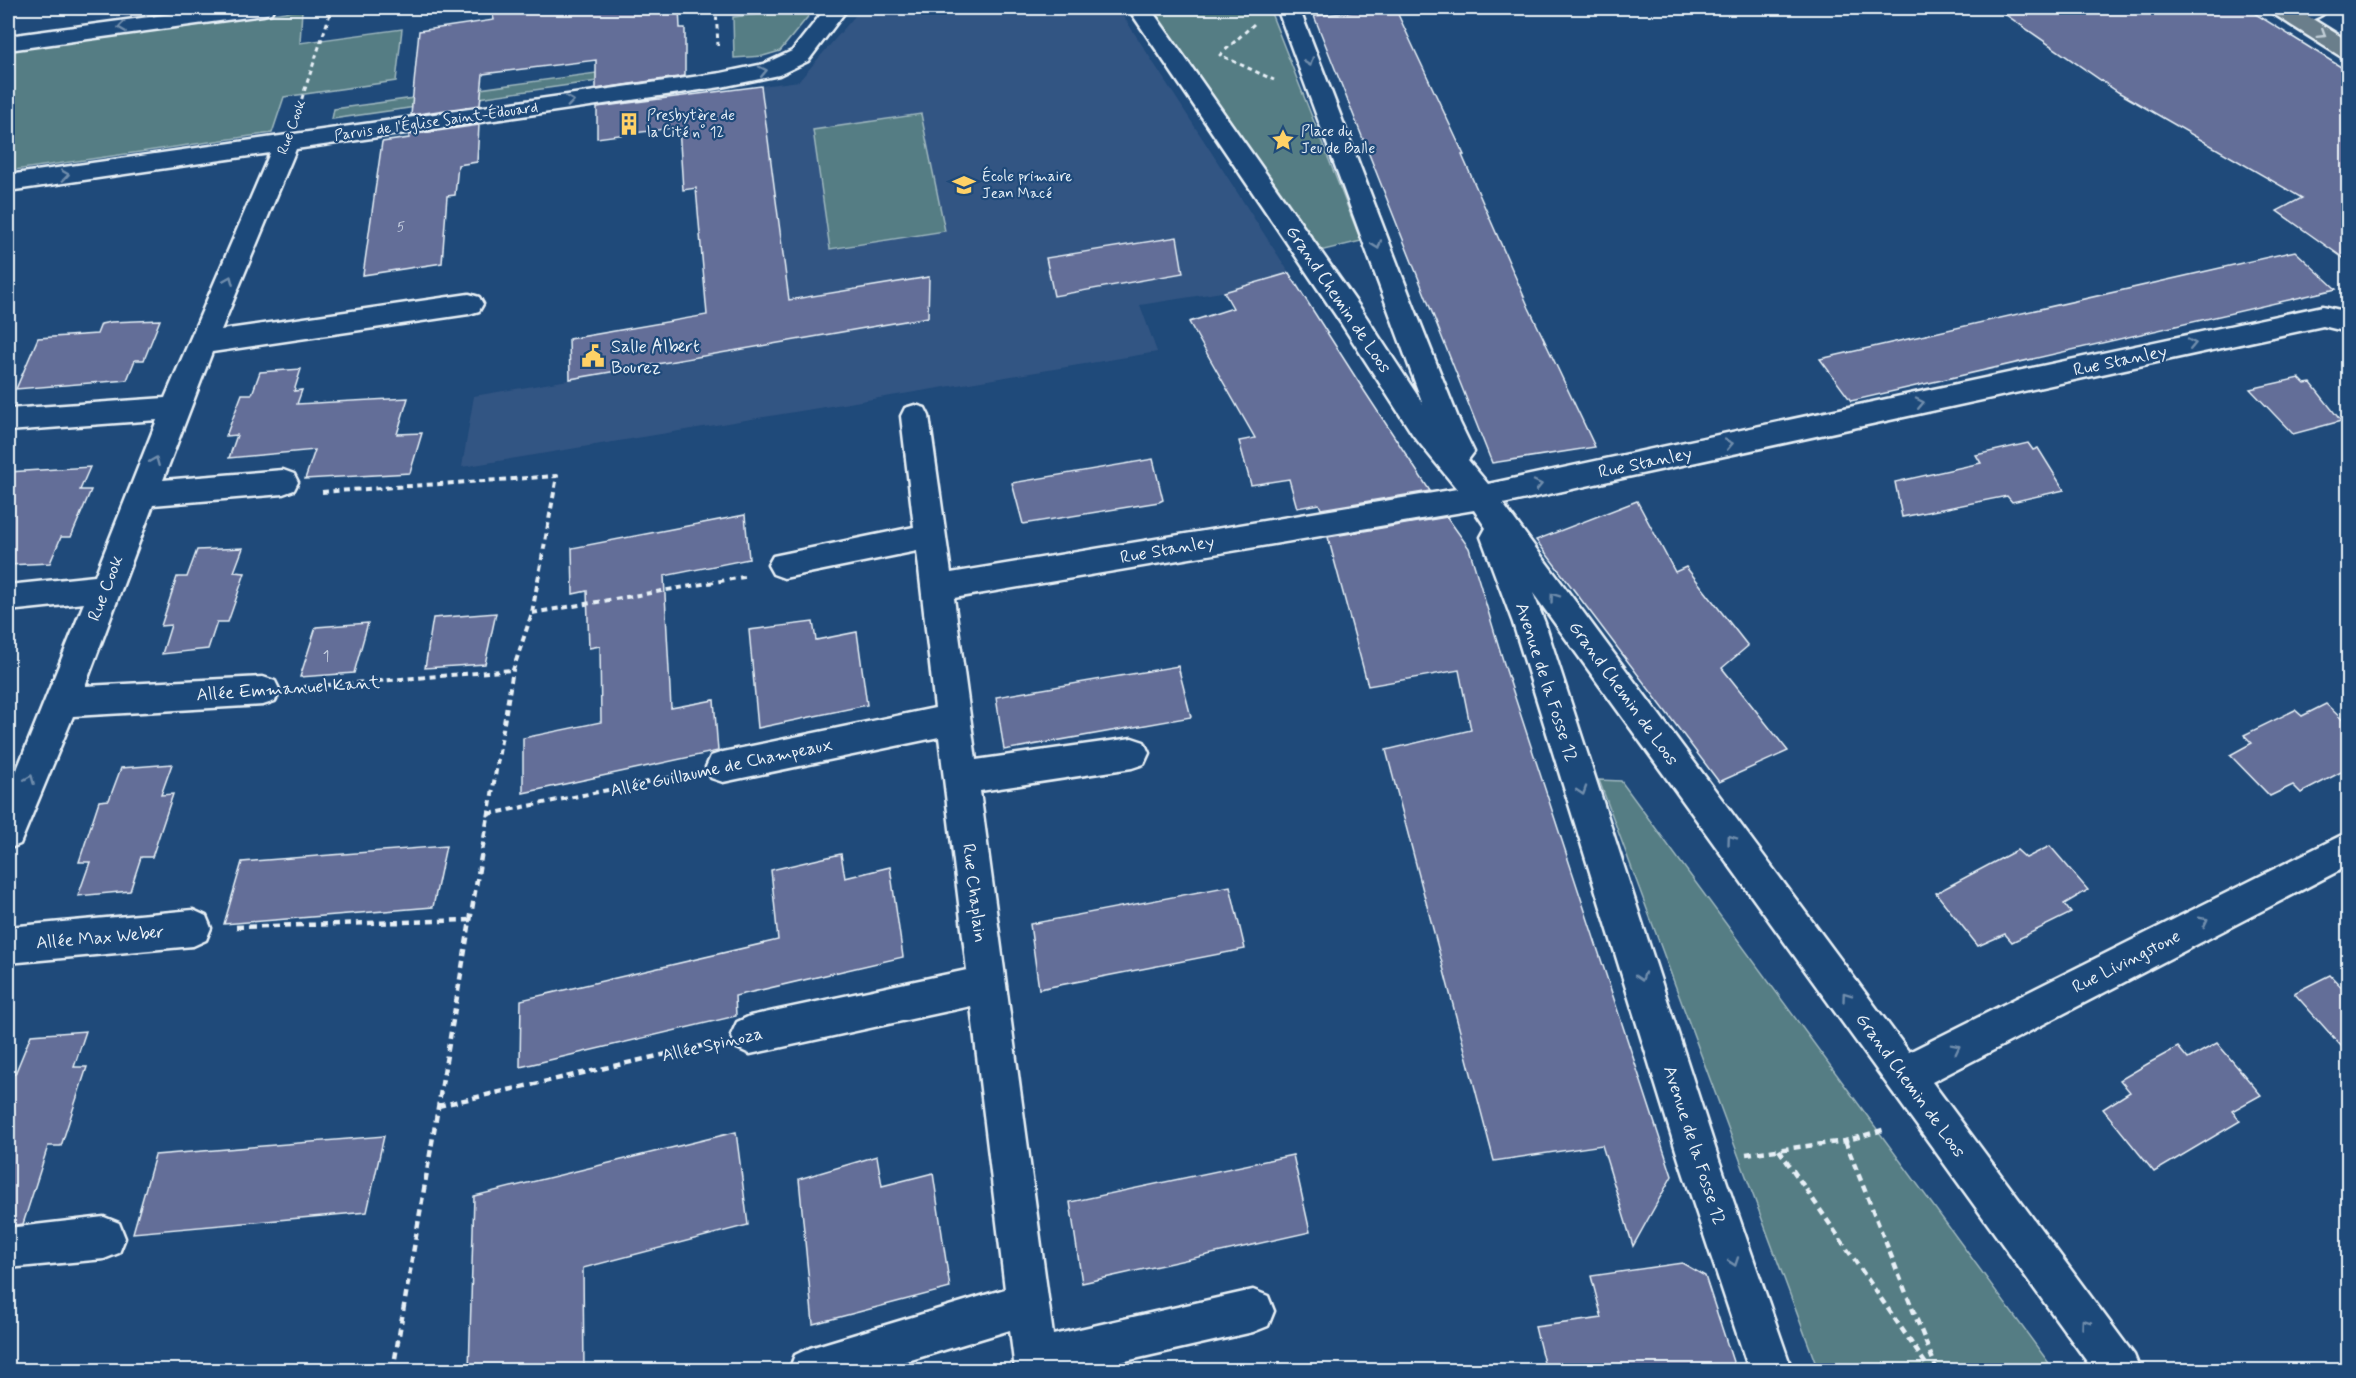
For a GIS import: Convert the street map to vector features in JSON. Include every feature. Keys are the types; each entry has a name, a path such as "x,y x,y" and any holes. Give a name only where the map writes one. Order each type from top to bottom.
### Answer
{"main road":[{"path":"2304,10 2349,30"},
{"path":"2304,10 2349,51"}],"street":[{"path":"8,43 263,8"},
{"name":"Parvis de l'Église Saint-Édouard","path":"8,183 721,80 771,70 800,56 837,8"},
{"name":"Grand Chemin de Loos","path":"1139,8 1352,316 1423,427 1481,497 2119,1371"},
{"name":"Avenue de la Fosse 12","path":"1288,8 1444,423 1481,497 1529,623 1699,1160 1770,1371"},
{"name":"Rue Cook","path":"10,822 62,702 104,588 287,142"},
{"path":"203,343 469,304"},
{"name":"Rue Stanley","path":"937,588 1481,497 2323,316 2349,322"},
{"path":"8,420 177,408"},
{"name":"Rue Chaplain","path":"915,416 1029,1303 1035,1366"},
{"path":"142,494 283,482"},
{"path":"784,564 932,536"},
{"path":"8,598 104,588"},
{"name":"Allée Emmanuel Kant","path":"62,702 263,691"},
{"name":"Allée Guillaume de Champeaux","path":"723,767 953,718"},
{"path":"961,778 1132,753"},
{"name":"Rue Livingstone","path":"1904,1075 2349,848"},
{"name":"Allée Max Weber","path":"8,945 194,928"},
{"name":"Allée Spinoza","path":"750,1035 987,984"},
{"path":"8,1248 104,1238"},
{"path":"810,1371 1029,1303"},
{"path":"1035,1366 1253,1311"}],"path":[{"name":"Rue Cook","path":"287,142 332,8"},
{"path":"716,12 753,8"},
{"path":"1255,24 1220,56 1324,104"},
{"path":"283,482 313,493 557,476 532,613 513,670 393,1371"},
{"path":"532,613 766,573 784,564"},
{"name":"Allée Emmanuel Kant","path":"263,691 513,670"},
{"name":"Allée Guillaume de Champeaux","path":"489,814 723,767"},
{"path":"194,928 471,920"},
{"name":"Allée Spinoza","path":"438,1106 750,1035"},
{"path":"1699,1160 1845,1141 1933,1115"},
{"path":"1845,1141 1937,1371"},
{"path":"1779,1150 1930,1371"}],"shaded area":[{"name":"École primaire Jean Macé","path":"1118,8 1290,274 1228,291 1140,305 1157,352 462,467 474,396 710,356 688,96 799,81 861,9"}],"green space":[{"path":"815,8 780,51 763,56 734,58 733,17"},
{"path":"1148,8 1269,8 1361,241 1320,251"},
{"path":"302,10 300,43 402,29 396,81 284,97 272,133 8,171 8,95 12,81 8,82 8,48"},
{"path":"618,70 618,78 332,119 334,109"},
{"path":"921,114 945,231 830,249 813,130"},
{"path":"1599,780 1621,781 2054,1370 1818,1370"}],"building":[{"path":"523,8 679,8 680,28 685,28 685,76 596,89 596,60 483,74 480,105 411,115 419,31 494,20 492,11"},
{"path":"1395,8 1464,155 1462,155 1529,308 1595,447 1492,463 1314,16"},
{"path":"1996,8 2246,8 2349,72 2349,262 2277,211 2302,198 2118,92"},
{"path":"761,86 789,300 929,277 928,317 570,379 569,339 707,315 696,188 683,190 679,127 597,138 597,107"},
{"path":"479,125 477,162 458,165 455,195 447,196 442,263 363,275 382,142 409,138 409,135"},
{"path":"1177,237 1183,273 1054,296 1046,258"},
{"path":"2295,251 2336,289 1851,401 1820,359"},
{"path":"1289,273 1430,491 1321,509 1319,504 1297,508 1289,479 1251,485 1239,441 1255,438 1189,322 1233,308 1224,292"},
{"path":"160,320 144,360 135,360 127,380 16,389 38,338 97,334 101,324 111,322"},
{"path":"301,369 294,391 302,390 297,404 408,398 397,434 422,433 410,473 305,479 315,450 229,458 237,435 226,436 242,394 252,394 260,372"},
{"path":"2299,378 2305,384 2311,383 2341,421 2293,434 2250,389"},
{"path":"2028,443 2033,450 2038,448 2064,490 2012,502 2007,496 1902,517 1895,482 1981,463 1976,455"},
{"path":"1153,459 1163,500 1159,502 1023,524 1012,483"},
{"path":"90,467 80,490 91,490 71,537 61,537 50,563 8,565 8,472"},
{"path":"1637,501 1675,572 1686,567 1748,646 1722,668 1788,751 1719,782 1536,540"},
{"path":"745,515 749,559 664,576 671,708 714,700 718,751 523,793 523,738 601,722 600,646 589,648 587,591 573,594 572,548"},
{"path":"1447,517 1469,548 1505,667 1672,1176 1633,1246 1602,1145 1494,1161 1386,750 1471,730 1459,670 1368,686 1328,537"},
{"path":"243,548 234,572 245,573 228,622 217,622 208,649 162,654 171,625 161,626 177,577 187,577 197,550"},
{"path":"496,613 485,664 425,668 433,618"},
{"path":"813,622 816,640 857,632 867,705 758,728 749,630"},
{"path":"368,623 354,673 300,677 316,627"},
{"path":"1178,666 1191,717 1004,750 996,697"},
{"path":"2326,704 2349,726 2349,768 2301,793 2293,785 2270,796 2230,755 2252,743 2244,735 2295,710 2302,716"},
{"path":"172,764 161,795 173,794 152,857 141,857 130,891 78,896 90,862 79,862 99,801 109,800 121,768"},
{"path":"446,846 433,907 224,924 242,862"},
{"path":"2050,846 2088,890 2064,904 2071,913 2012,942 2005,934 1978,946 1936,893 2017,850 2026,858"},
{"path":"841,854 845,878 890,867 903,957 735,996 736,1016 520,1067 521,1000 778,940 771,870"},
{"path":"1230,886 1245,949 1039,989 1030,924"},
{"path":"2330,975 2349,995 2349,1055 2294,993"},
{"path":"86,1031 74,1067 87,1067 61,1146 48,1146 23,1224 8,1226 8,1075 15,1074 31,1035"},
{"path":"2217,1043 2261,1095 2232,1111 2240,1121 2154,1172 2103,1109 2130,1092 2120,1080 2149,1063 2178,1047 2188,1059"},
{"path":"736,1132 748,1225 583,1268 584,1371 469,1371 474,1196"},
{"path":"384,1136 367,1212 133,1233 155,1155"},
{"path":"1293,1155 1310,1232 1082,1283 1070,1202"},
{"path":"877,1156 882,1186 933,1173 950,1288 813,1324 799,1179"},
{"path":"1682,1263 1705,1276 1736,1371 1546,1371 1535,1327 1602,1318 1591,1276"}],"place":[{"name":"Presbytère de la Cité n° 12","path":"629,124"},
{"name":"Place du Jeu de Balle","path":"1283,140"},
{"name":"École primaire Jean Macé","path":"964,185"},
{"name":"Salle Albert Bourez","path":"593,356"}]}
